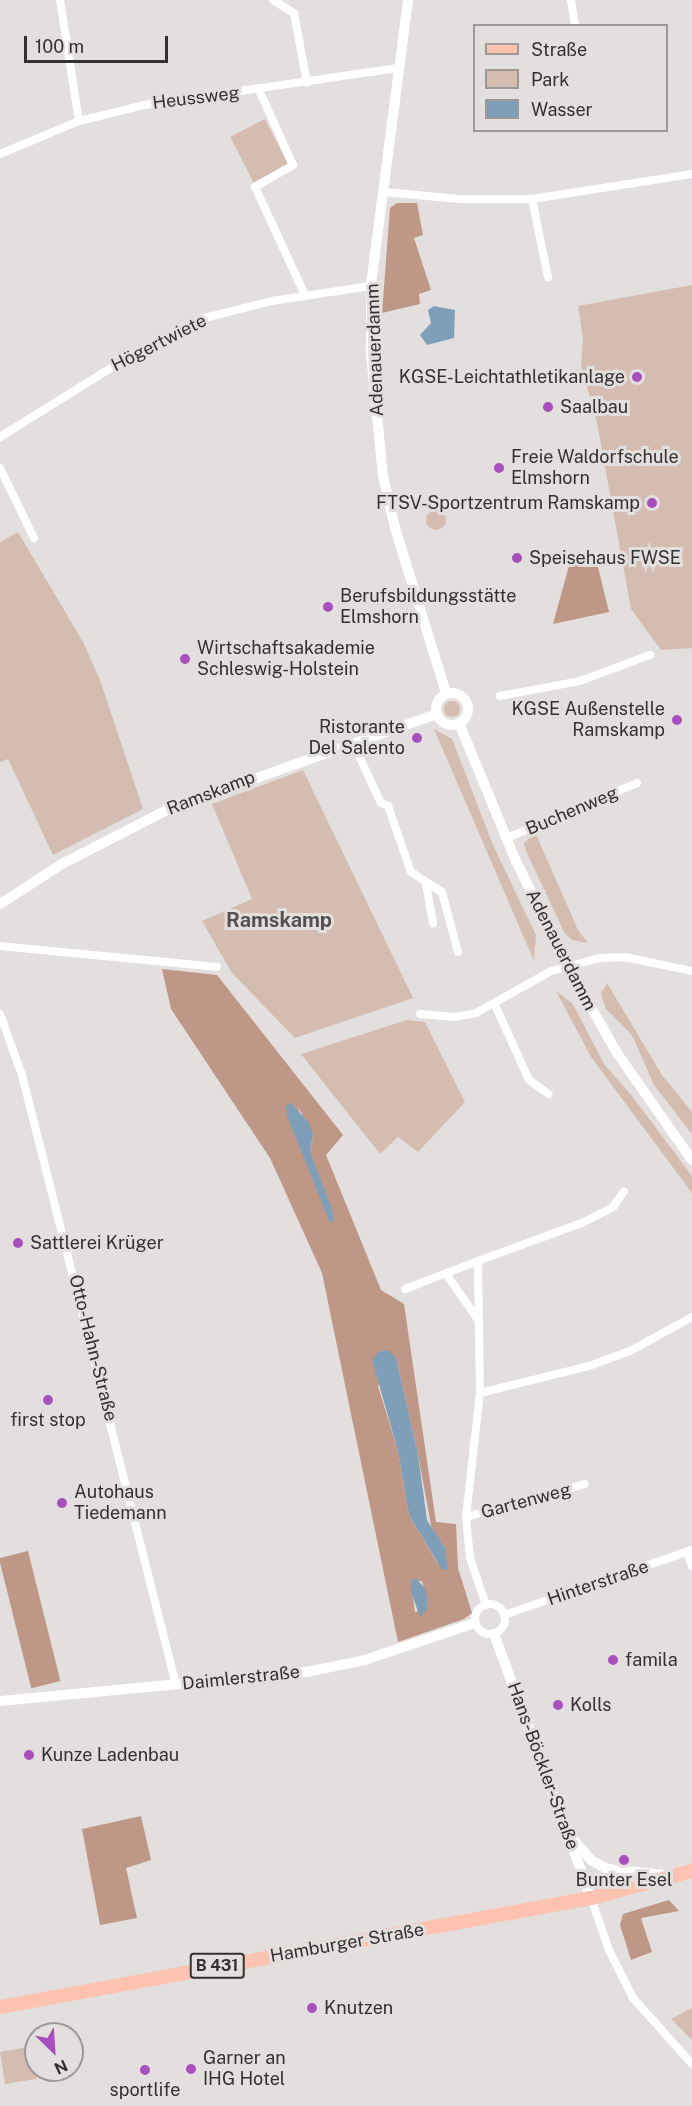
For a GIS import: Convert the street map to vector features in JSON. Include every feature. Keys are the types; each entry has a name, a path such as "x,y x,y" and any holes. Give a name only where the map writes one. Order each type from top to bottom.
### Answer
{"main road":[{"name":"Hamburger Straße","path":"0,2007 591,1898 692,1871"}],"street":[{"path":"60,0 79,121"},
{"path":"273,0 294,13 307,83"},
{"name":"Adenauerdamm","path":"408,0 371,286 373,386 384,476 409,584 447,693"},
{"path":"571,0 575,24"},
{"name":"Heussweg","path":"0,154 79,121 144,105 399,68"},
{"path":"259,90 293,165 255,187 305,295"},
{"path":"384,192 459,199 532,199 692,174"},
{"path":"532,199 548,277"},
{"name":"Högertwiete","path":"0,437 184,327 228,310 305,295 371,286"},
{"path":"0,468 34,538"},
{"path":"500,696 580,681 650,655"},
{"path":"447,693 461,695 468,703 467,715 459,723 448,724 436,714 436,704 447,693"},
{"name":"Ramskamp","path":"0,904 62,864 160,813 436,714"},
{"name":"Adenauerdamm","path":"459,723 507,838 567,965 616,1053 692,1160"},
{"path":"353,743 381,803 388,806 411,872 442,892 458,952"},
{"name":"Buchenweg","path":"507,838 637,783"},
{"path":"426,883 433,923"},
{"path":"0,946 217,967"},
{"path":"420,1014 454,1017 495,1005 567,965 625,957 692,971"},
{"path":"495,1005 529,1080 548,1094"},
{"name":"Otto-Hahn-Straße","path":"0,1014 25,1084 176,1685"},
{"path":"405,1289 592,1218 613,1207 624,1191"},
{"path":"478,1261 480,1393 466,1517 470,1558 486,1605"},
{"path":"449,1272 453,1288 479,1321"},
{"path":"480,1393 589,1366 630,1351 692,1317"},
{"name":"Gartenweg","path":"466,1517 585,1484"},
{"path":"689,1551 692,1566"},
{"name":"Hinterstraße","path":"504,1615 689,1551"},
{"path":"486,1605 499,1607 504,1615 504,1624 494,1634 484,1633 475,1623 478,1610 486,1605"},
{"name":"Daimlerstraße","path":"0,1701 176,1685 336,1667 475,1623"},
{"name":"Hans-Böckler-Straße","path":"494,1634 591,1898"},
{"path":"568,1832 591,1860 608,1869 678,1875"},
{"path":"591,1898 613,1959 633,1998 692,2064"}],"green space":[{"path":"265,119 288,164 253,182 230,137"},
{"path":"692,285 692,648 661,650 631,609 597,423 581,365 583,338 578,306"},
{"path":"436,510 443,513 446,520 443,527 436,530 429,527 426,520 429,513"},
{"path":"18,532 83,642 100,680 143,809 53,855 8,759 0,762 0,542"},
{"path":"452,701 458,703 460,709 458,715 452,717 446,715 444,709 446,703"},
{"path":"434,729 452,739 493,845 536,935 534,961"},
{"path":"303,770 413,998 295,1038 232,973 202,921 252,899 212,804"},
{"path":"535,832 578,930 588,943 572,940 564,932 526,851 524,843"},
{"path":"607,983 662,1075 692,1112 692,1134 654,1085 632,1035 606,1009 601,994"},
{"path":"556,991 573,1004 604,1064 632,1096 692,1176 692,1193 591,1057"},
{"path":"407,1020 425,1022 465,1102 418,1152 398,1137 380,1154 301,1054"},
{"path":"692,2008 692,2040 671,2019"},
{"path":"24,2048 24,2081 5,2084 0,2052"}],"shaded area":[{"path":"397,203 417,203 423,235 414,238 431,290 419,294 420,304 382,313 390,208"},
{"path":"592,557 597,563 609,612 553,624 570,562 576,558"},
{"path":"162,969 217,975 343,1135 326,1155 381,1290 404,1304 436,1522 456,1524 458,1568 472,1613 464,1619 398,1642 322,1273 270,1158 171,1009","holes":["298,1107 313,1135 310,1153","396,1358 418,1454 438,1564 409,1515 398,1451 378,1386","422,1581 428,1608 415,1612 411,1582"]},
{"path":"28,1551 60,1681 31,1688 0,1563 0,1558"},
{"path":"141,1816 151,1860 126,1868 137,1918 100,1925 82,1829"},
{"path":"669,1900 679,1911 641,1918 652,1952 631,1960 620,1925 623,1914"}],"water":[{"path":"434,306 455,310 454,338 427,345 420,335 431,323 428,310"},
{"path":"291,1103 309,1123 313,1135 310,1152 332,1209 334,1221 330,1223 287,1116 286,1106"},
{"path":"388,1350 396,1358 418,1454 427,1520 445,1548 448,1569 442,1570 409,1515 398,1451 372,1360 379,1352"},
{"path":"416,1578 426,1590 428,1608 420,1617 411,1592 411,1581"}],"place":[{"name":"KGSE-Leichtathletikanlage","path":"637,377"},
{"name":"Saalbau","path":"548,407"},
{"name":"Freie Waldorfschule Elmshorn","path":"499,468"},
{"name":"FTSV-Sportzentrum Ramskamp","path":"652,503"},
{"name":"Speisehaus FWSE","path":"517,558"},
{"name":"Berufsbildungsstätte Elmshorn","path":"328,607"},
{"name":"Wirtschaftsakademie Schleswig-Holstein","path":"185,659"},
{"name":"KGSE Außenstelle Ramskamp","path":"677,720"},
{"name":"Ristorante Del Salento","path":"417,738"},
{"name":"Sattlerei Krüger","path":"18,1243"},
{"name":"first stop","path":"48,1400"},
{"name":"Autohaus Tiedemann","path":"62,1503"},
{"name":"famila","path":"613,1660"},
{"name":"Kolls","path":"558,1705"},
{"name":"Kunze Ladenbau","path":"29,1755"},
{"name":"Bunter Esel","path":"624,1860"},
{"name":"Knutzen","path":"312,2008"},
{"name":"Garner an IHG Hotel","path":"191,2069"},
{"name":"sportlife","path":"145,2070"}],"district":[{"name":"Ramskamp","path":"279,920"}]}
